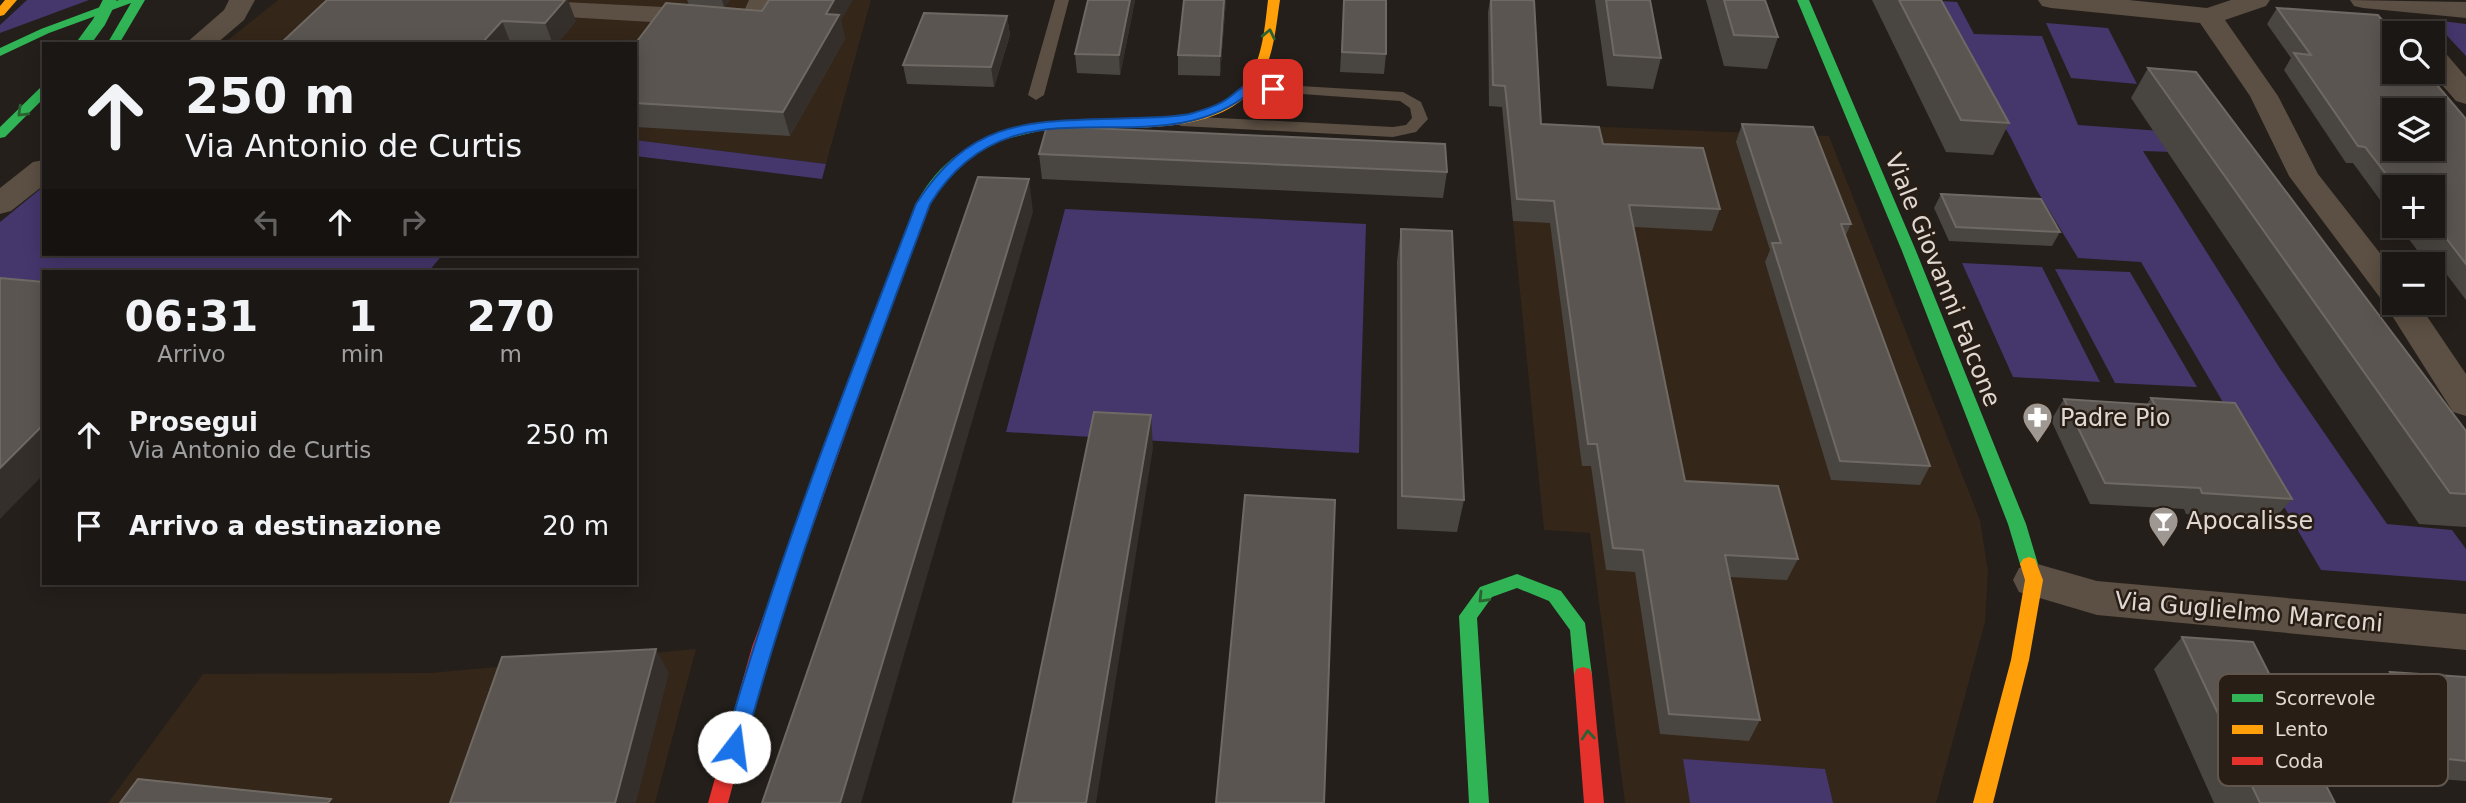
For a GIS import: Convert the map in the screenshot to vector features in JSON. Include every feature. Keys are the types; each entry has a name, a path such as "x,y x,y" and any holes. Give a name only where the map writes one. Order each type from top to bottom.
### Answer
{"street":[{"path":"0,13 12,0"},
{"path":"84,42 110,0"},
{"path":"0,52 45,31 130,0"},
{"path":"115,41 139,0"},
{"path":"201,42 235,14 242,0"},
{"path":"493,6 753,20 762,0"},
{"path":"718,803 761,647 851,393 928,193 948,170 979,144 1009,131 1046,126 1170,121 1195,117 1229,104 1249,88 1259,69 1269,34 1274,0"},
{"name":"Viale Giovanni Falcone","path":"1803,0 1909,251 2017,524 2034,580"},
{"path":"2051,0 2209,16 2258,0"},
{"path":"2375,1 2466,10"},
{"path":"2375,1 2399,21"},
{"path":"2209,16 2264,96 2304,176 2382,278"},
{"path":"2445,70 2466,95"},
{"path":"0,134 42,93"},
{"path":"0,204 42,171"},
{"path":"2409,315 2466,403"},
{"path":"1983,803 2020,660 2034,580"},
{"name":"Via Guglielmo Marconi","path":"2034,580 2097,598 2466,632"},
{"path":"1479,803 1468,616 1486,592 1517,581 1555,596 1579,628 1594,803"}],"lane":[{"path":"1036,95 1062,0"},
{"path":"1170,121 1393,132 1411,129 1420,119 1414,102 1403,97 1249,88"}],"shaded area":[{"path":"27,0 89,0 0,33 0,25"},
{"path":"278,0 871,0 826,164 637,140 637,42 226,42"},
{"path":"1925,0 1957,2 1974,34 2042,36 2078,125 2217,135 2232,154 2143,151 2279,367 2387,524 2452,530 2466,549 2466,581 2321,570 2141,262 2078,258 2036,189 2011,138 1952,34"},
{"path":"2445,21 2466,24 2466,56 2445,34"},
{"path":"2046,23 2108,28 2137,84 2071,78"},
{"path":"1503,123 1829,136 1980,520 1988,571 1985,622 1936,803 1625,803 1590,533 1544,530"},
{"path":"637,140 826,164 822,179 637,156"},
{"path":"42,188 42,256 441,256 430,270 42,270 42,281 0,278 0,222"},
{"path":"1065,209 1366,224 1359,453 1006,432"},
{"path":"1962,263 2042,267 2100,382 2013,377"},
{"path":"2055,269 2130,272 2197,387 2115,383"},
{"path":"696,649 655,803 108,803 203,674 430,673"},
{"path":"1683,759 1825,769 1833,803 1690,803"}],"building":[{"path":"327,0 565,0 545,23 502,21 483,42 282,42"},
{"path":"769,0 834,0 826,14 839,15 783,112 637,103 637,42 666,3 762,11"},
{"path":"1088,0 1130,0 1119,55 1075,54"},
{"path":"1184,0 1224,0 1220,56 1178,55"},
{"path":"1344,0 1386,0 1386,54 1342,52"},
{"path":"1491,0 1534,0 1541,124 1599,127 1603,144 1703,148 1720,209 1629,205 1685,481 1778,486 1798,559 1725,555 1760,720 1669,714 1643,550 1613,548 1597,444 1588,444 1554,201 1517,199 1505,86 1493,85"},
{"path":"1606,0 1650,0 1661,58 1614,55"},
{"path":"1724,0 1765,0 1778,37 1734,35"},
{"path":"1899,0 1941,0 2009,123 1961,120"},
{"path":"2277,8 2378,15 2383,21 2382,84 2436,84 2466,119 2466,264 2445,238 2445,175 2387,175 2365,147 2358,146 2294,53 2311,55"},
{"path":"924,13 1007,16 991,67 903,65"},
{"path":"2148,68 2196,72 2466,431 2466,494 2450,493"},
{"path":"1742,124 1813,127 1851,224 1841,224 1930,466 1840,461 1772,243 1781,243"},
{"path":"1047,126 1445,144 1447,172 1039,154"},
{"path":"978,177 1029,179 840,803 762,803"},
{"path":"1941,194 2041,199 2060,232 1956,227"},
{"path":"1401,229 1452,231 1464,500 1402,496"},
{"path":"0,278 42,282 42,426 0,468"},
{"path":"2151,398 2235,403 2292,499 2202,493 2200,488 2105,483 2064,399 2155,405"},
{"path":"1094,412 1151,415 1086,803 1013,803"},
{"path":"1245,495 1335,500 1324,803 1216,803"},
{"path":"2182,637 2253,642 2269,674 2218,674 2218,714"},
{"path":"656,649 615,803 450,803 502,657"},
{"path":"2448,676 2466,677 2466,761 2448,759"},
{"path":"138,779 331,799 328,803 120,803"},
{"path":"2252,786 2326,786 2335,803 2260,803"}],"traffic: fast":[{"path":"84,42 110,0"},
{"path":"0,52 45,31 130,0"},
{"path":"114,42 139,0"},
{"path":"1803,0 1909,251 2017,524 2029,564"},
{"path":"0,134 42,93"},
{"path":"879,320 920,210 945,172 978,145 997,137 1039,127 1084,124"},
{"path":"1479,803 1468,616 1486,592 1517,581 1555,596 1579,628 1583,675"}],"traffic: slow":[{"path":"0,13 11,0"},
{"path":"1084,124 1177,120 1201,115 1240,96 1259,70 1268,40 1274,0"},
{"path":"1983,803 2020,660 2034,580 2029,564"}],"traffic: jam":[{"path":"718,803 761,647 879,320"},
{"path":"1583,675 1594,803"}],"place":[{"name":"Padre Pio","path":"2037,445"},
{"name":"Apocalisse","path":"2163,548"}],"route":[{"path":"734,747 761,647 851,393 923,204 937,181 979,144 1009,131 1027,127 1170,121 1216,111 1249,88 1273,89"}]}
